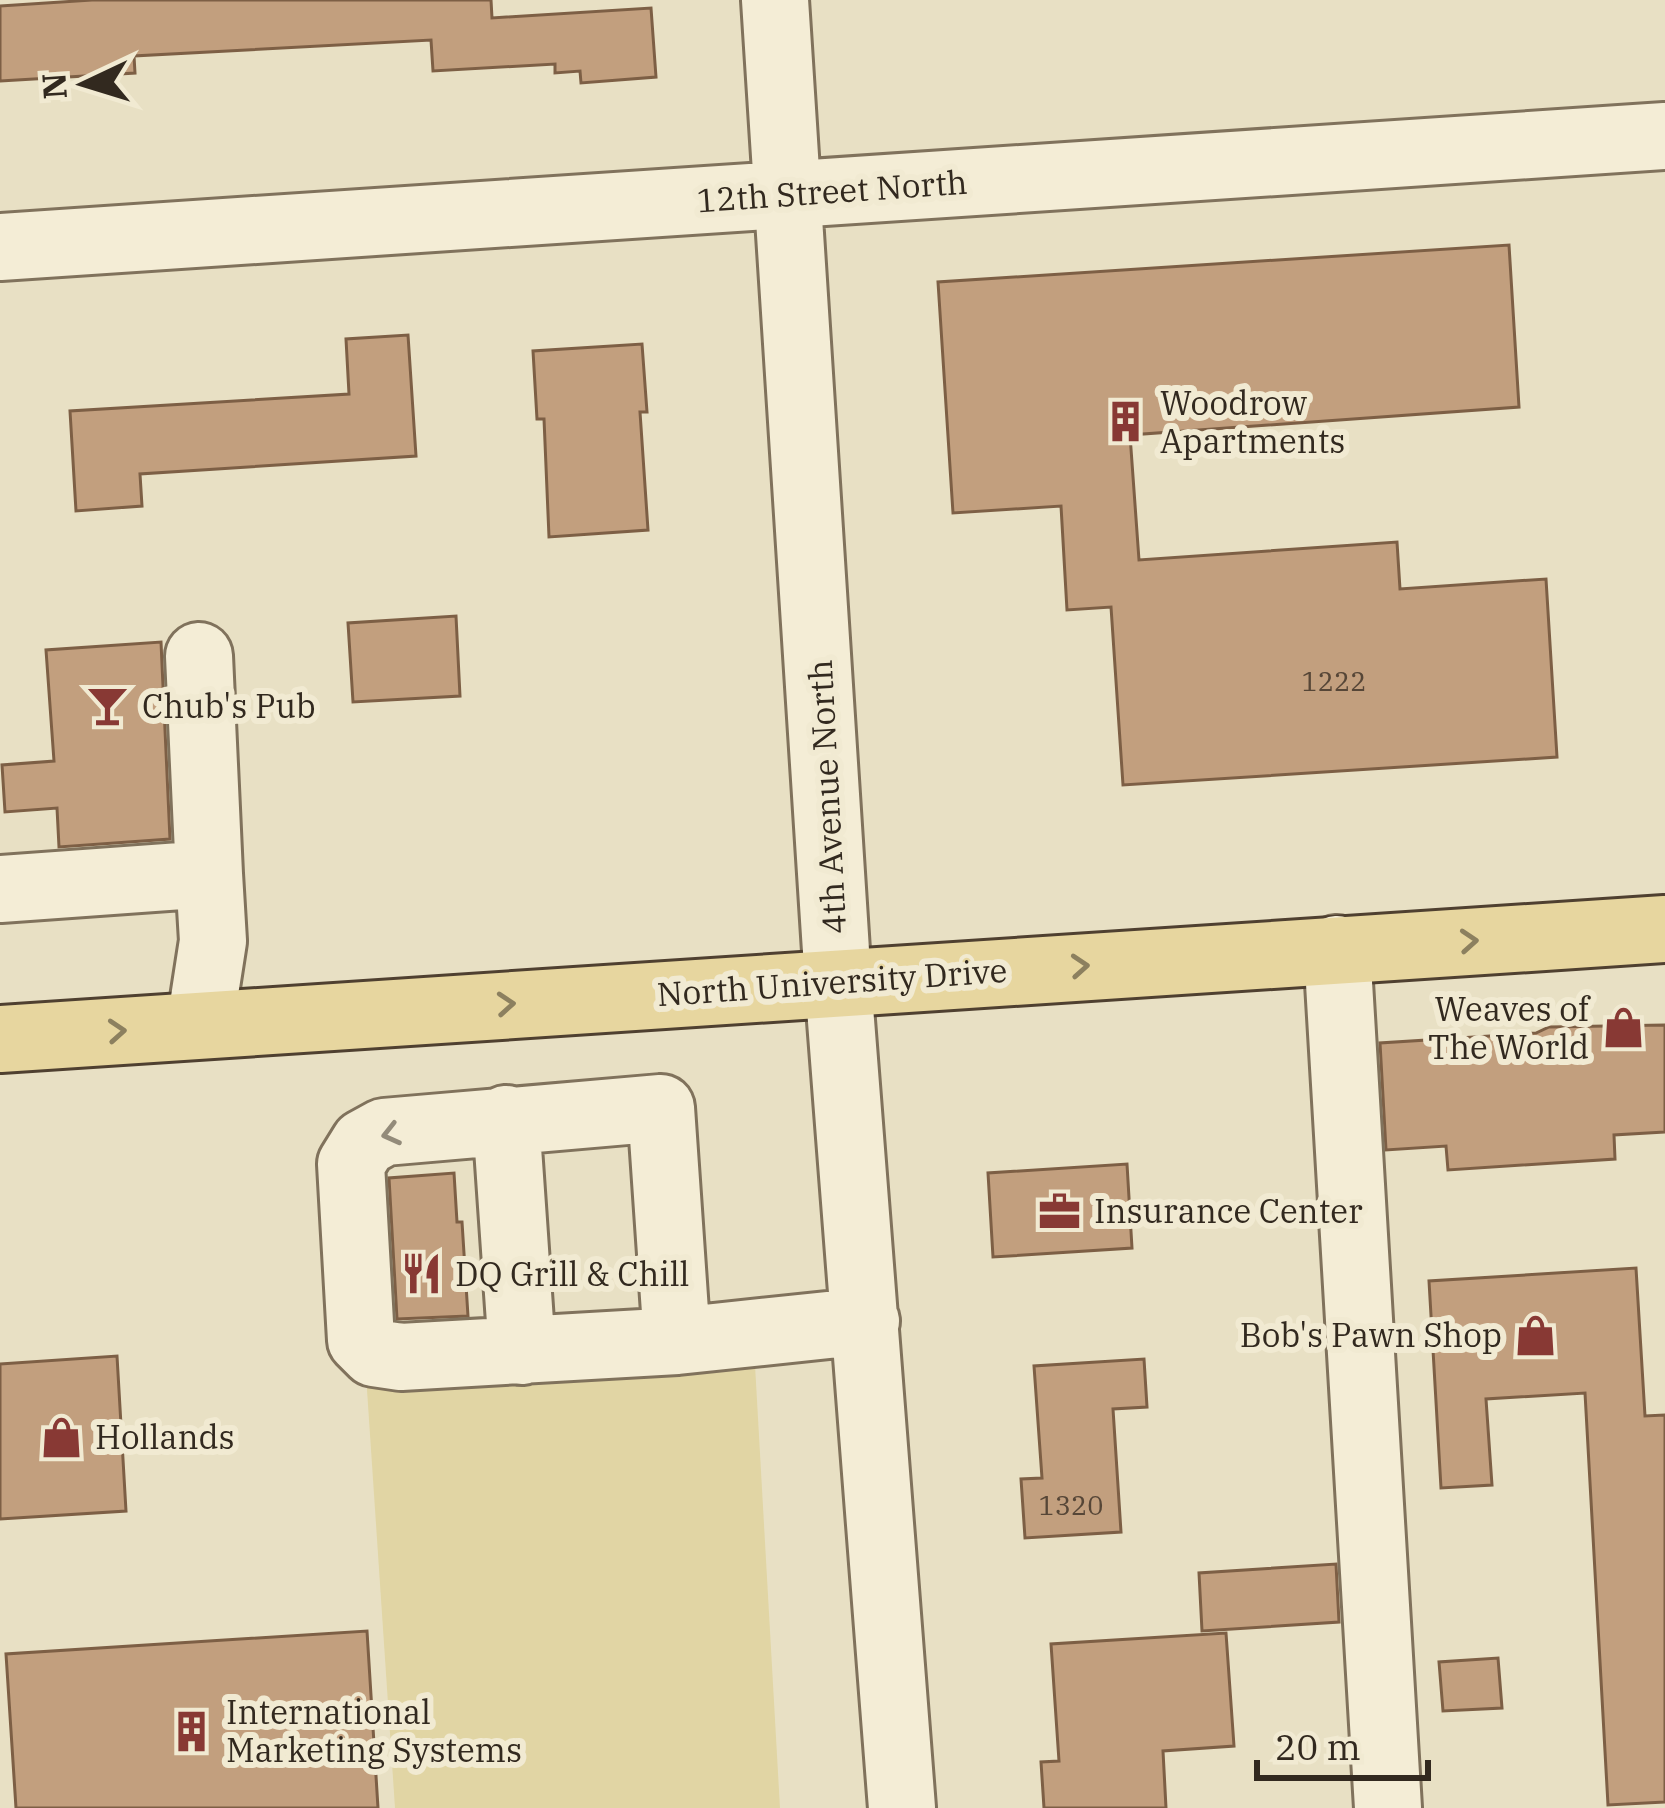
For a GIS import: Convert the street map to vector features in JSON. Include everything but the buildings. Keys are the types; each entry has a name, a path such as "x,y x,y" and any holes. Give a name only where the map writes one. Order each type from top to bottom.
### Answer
{"main road":[{"name":"North University Drive","path":"0,1039 1665,929"}],"street":[{"name":"4th Avenue North","path":"776,0 838,982 902,1808"},
{"name":"12th Street North","path":"0,248 1665,136"},
{"path":"199,656 213,941 200,1025"},
{"path":"0,889 209,874"},
{"path":"1337,949 1388,1808"},
{"path":"677,1341 661,1108 384,1132 364,1143 351,1164 361,1340 374,1353 401,1357 677,1341 866,1321"},
{"path":"506,1119 522,1351"}],"sand":[{"path":"754,1347 780,1808 395,1808 366,1375"}],"place":[{"name":"Woodrow Apartments","path":"1126,422"},
{"name":"Chub's Pub","path":"108,706"},
{"name":"Weaves of The World","path":"1623,1028"},
{"name":"Insurance Center","path":"1060,1211"},
{"name":"DQ Grill & Chill","path":"421,1274"},
{"name":"Bob's Pawn Shop","path":"1536,1335"},
{"name":"Hollands","path":"61,1437"},
{"name":"International Marketing Systems","path":"192,1731"}]}
